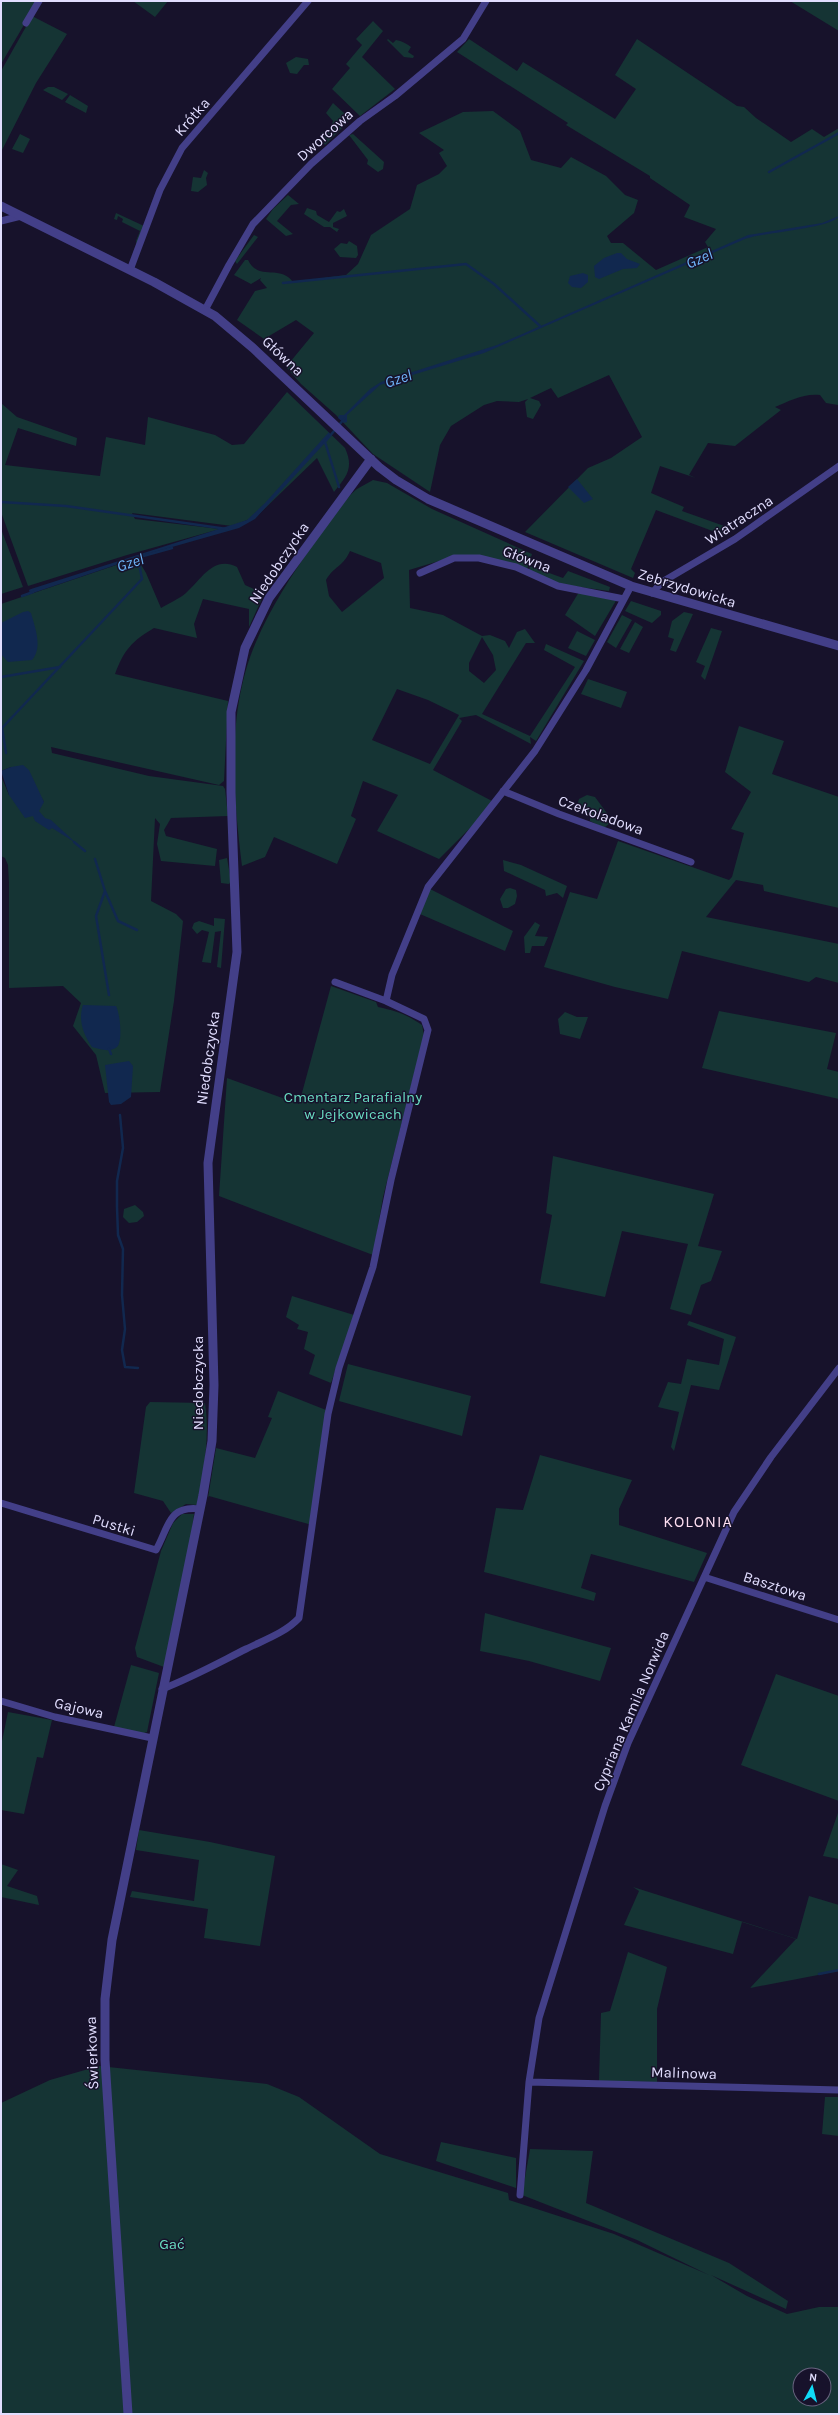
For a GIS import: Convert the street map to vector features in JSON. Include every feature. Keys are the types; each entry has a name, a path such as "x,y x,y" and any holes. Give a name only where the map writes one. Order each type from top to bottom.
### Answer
{"street":[{"path":"26,23 39,1"},
{"name":"Krótka","path":"130,270 160,190 182,148 308,1"},
{"name":"Dworcowa","path":"205,310 229,264 253,224 322,154 360,121 395,96 463,39 486,1"},
{"name":"Główna","path":"1,206 130,270 205,310 238,334 371,459 396,480 428,499 531,544"},
{"path":"1,221 21,216"},
{"name":"Niedobczycka","path":"161,1692 200,1509 212,1441 214,1385 208,1162 237,952 231,792 231,712 245,648 269,598 371,459"},
{"name":"Wiatraczna","path":"652,593 662,582 735,539 839,466"},
{"name":"Zebrzydowicka","path":"531,544 631,586 652,593 839,646"},
{"name":"Główna","path":"420,573 454,558 479,558 516,568 558,586 624,599"},
{"path":"386,1001 392,975 428,887 503,792 547,732 586,670 631,586"},
{"name":"Czekoladowa","path":"503,792 692,862"},
{"path":"161,1692 292,1626 299,1618 328,1414 339,1368 373,1267 391,1180 427,1041 428,1030 424,1019 386,1001 334,982"},
{"name":"Cypriana Kamila Norwida","path":"520,2195 529,2082 539,2018 605,1806 628,1743 734,1512 771,1457 839,1368"},
{"name":"Pustki","path":"1,1503 156,1550 170,1520 176,1512 183,1508 200,1509"},
{"name":"Basztowa","path":"704,1577 839,1620"},
{"name":"Świerkowa","path":"128,2414 105,2060 105,1999 112,1940 161,1692"},
{"name":"Gajowa","path":"1,1701 55,1717 152,1738"},
{"name":"Malinowa","path":"529,2082 839,2090"}],"green space":[{"path":"1,1 38,1 1,64"},
{"path":"133,1 168,1 155,17"},
{"path":"790,1 839,1 839,31"},
{"path":"32,16 67,34 36,83 1,152 1,71"},
{"path":"373,21 383,31 362,57 395,89 360,116 332,89 350,68 346,64 362,45 356,39"},
{"path":"388,39 393,43 398,40 411,47 408,52 414,56 413,58 404,57 387,40"},
{"path":"469,39 517,71 523,62 615,119 636,89 615,75 637,39 737,106 744,107 756,118 791,142 812,129 824,137 839,128 839,411 838,405 826,403 820,395 808,395 797,398 775,407 781,410 735,446 708,443 689,475 696,478 660,466 651,493 684,507 682,511 727,527 726,536 656,510 631,569 635,573 633,578 525,532 588,468 611,458 642,437 609,375 558,398 551,388 530,398 539,401 541,405 533,419 527,417 525,402 528,399 519,402 497,401 484,405 451,426 440,445 430,492 373,454 336,415 301,384 286,367 314,333 296,320 264,339 237,320 255,291 267,288 260,280 261,278 251,284 234,275 245,260 248,260 253,267 258,270 282,274 293,282 346,275 358,264 371,235 410,209 417,185 439,174 447,166 439,153 444,150 419,133 463,112 493,111 520,131 531,160 561,168 571,157 606,176 625,195 638,200 634,213 607,236 611,243 623,243 656,270 708,247 705,242 716,229 684,217 690,205 650,178 650,176 566,125 568,123 457,52"},
{"path":"296,57 308,59 309,65 304,65 297,74 290,73 286,63"},
{"path":"48,87 54,87 68,94 62,100 43,90"},
{"path":"70,95 88,106 86,113 65,102"},
{"path":"333,103 345,114 348,122 325,145 320,136 322,132 329,132 333,121 326,113"},
{"path":"20,134 30,139 23,153 12,149"},
{"path":"353,134 384,162 383,169 378,172 367,164 368,160 349,135"},
{"path":"204,170 208,173 206,178 207,185 198,192 191,191 193,177 201,178"},
{"path":"288,195 299,204 291,205 277,221 293,234 286,236 266,219 273,209"},
{"path":"307,208 316,211 317,215 329,222 337,211 340,212 344,209 347,216 333,223 333,227 339,229 337,232 330,227 324,227 304,214"},
{"path":"116,213 144,226 137,245 136,241 140,231 122,222 123,219 118,216 117,220 114,219"},
{"path":"254,235 258,237 237,264 235,261"},
{"path":"349,241 357,246 358,255 356,258 340,257 334,249 341,243 347,244"},
{"path":"287,392 345,448 349,461 348,472 334,492 317,458 257,516 232,526 132,513 135,519 220,529 127,555 28,586 1,512 1,403 17,417 77,438 76,446 18,428 5,465 100,476 106,437 145,445 148,417 215,435 232,445 244,444"},
{"path":"373,480 387,483 432,509 532,554 527,569 510,563 449,558 409,570 410,608 443,615 482,636 490,635 505,641 509,648 517,632 525,629 535,643 526,643 482,714 530,736 575,667 544,650 546,644 584,661 536,741 530,737 531,744 476,715 459,718 462,721 433,770 492,801 473,825 439,859 377,831 398,795 363,781 351,816 356,819 337,864 274,837 265,857 242,866 236,810 234,752 240,696 246,668 268,616 296,569 327,524 352,493","holes":["350,551 381,563 384,578 342,612 329,596 326,580","482,637 493,655 496,670 484,683 469,671 469,663","397,689 428,700 459,715 430,764 372,740"]},
{"path":"1,529 23,587 1,594"},
{"path":"137,558 146,573 161,608 183,595 208,571 221,564 229,564 237,567 245,585 258,591 270,581 249,627 249,609 203,599 194,624 197,638 154,628 140,637 125,652 115,674 228,701 224,781 219,785 51,747 52,753 149,776 223,786 225,789 228,816 171,818 164,830 166,836 217,849 215,866 161,861 157,844 160,824 155,818 151,901 176,914 183,921 174,1001 160,1092 105,1093 96,1055 73,1026 81,1003 63,986 9,988 9,883 8,865 5,858 1,856 1,776 9,795 44,802 37,790 11,767 1,771 1,604"},
{"path":"530,566 563,578 568,571 610,587 609,591 558,584 529,570"},
{"path":"579,592 617,599 595,636 565,615"},
{"path":"631,601 661,611 661,615 652,623 625,611"},
{"path":"684,612 693,614 676,652 670,650 674,639 668,637 672,621"},
{"path":"622,615 632,620 616,648 607,642"},
{"path":"635,622 643,627 629,653 620,649"},
{"path":"711,628 722,631 705,680 701,676 705,666 696,662"},
{"path":"577,631 595,640 586,656 568,648"},
{"path":"588,679 627,692 621,708 581,694"},
{"path":"739,726 784,741 772,774 839,797 839,908 764,891 763,885 736,880 706,917 839,944 839,983 816,977 809,982 682,951 668,999 615,987 544,967 570,892 597,899 618,841 729,880 732,877 744,833 731,829 751,792 725,772"},
{"path":"587,795 595,797 609,816 610,823 604,828 590,821 590,816 577,806 579,799"},
{"path":"227,858 231,881 229,884 221,883 219,860"},
{"path":"503,860 521,865 567,886 563,898 557,893 546,896 545,890 504,871"},
{"path":"510,888 516,890 517,896 515,904 508,908 503,908 500,899 506,889"},
{"path":"430,889 513,931 505,951 420,914"},
{"path":"214,918 225,919 221,968 217,967 221,931 215,932 211,963 202,962 209,932 202,930 197,934 192,928 194,923 199,921 214,926"},
{"path":"535,922 540,925 535,936 548,937 544,946 532,946 530,953 525,953 524,937"},
{"name":"Cmentarz Parafialny w Jejkowicach","path":"331,986 376,1002 378,1007 411,1018 422,1025 424,1035 383,1197 373,1255 219,1196 227,1078 299,1104"},
{"path":"719,1011 836,1033 827,1069 839,1072 839,1099 702,1068"},
{"path":"565,1012 577,1017 588,1017 580,1039 560,1034 558,1019"},
{"path":"553,1156 714,1194 698,1246 722,1251 711,1281 701,1285 691,1315 670,1309 688,1244 622,1231 605,1297 540,1283 552,1215 546,1213"},
{"path":"135,1205 143,1212 144,1216 137,1222 129,1223 123,1217 124,1209"},
{"path":"292,1296 354,1315 331,1383 309,1374 315,1355 304,1349 308,1332 297,1329 299,1325 286,1317"},
{"path":"689,1321 736,1337 719,1390 691,1385 674,1451 671,1447 679,1412 658,1407 668,1382 681,1384 687,1359 719,1365 724,1339 687,1325"},
{"path":"348,1364 471,1396 462,1436 339,1401"},
{"path":"278,1391 326,1410 312,1525 209,1496 208,1498 216,1448 255,1458 272,1418 268,1417"},
{"path":"150,1402 205,1403 207,1441 197,1505 186,1504 171,1513 163,1501 134,1493 146,1407"},
{"path":"540,1455 632,1480 619,1509 619,1525 707,1553 694,1582 591,1554 581,1588 596,1593 594,1601 484,1572 496,1508 523,1510"},
{"path":"182,1514 194,1514 191,1536 164,1667 137,1657 135,1648 161,1551 173,1523"},
{"path":"485,1613 611,1648 600,1681 529,1661 480,1651"},
{"path":"131,1665 159,1673 147,1732 141,1734 114,1727"},
{"path":"776,1674 839,1696 839,1801 741,1765"},
{"path":"8,1712 52,1720 43,1758 37,1757 24,1814 1,1810 1,1746"},
{"path":"839,1810 839,1859 823,1856"},
{"path":"139,1830 210,1842 275,1856 260,1946 204,1938 208,1909 130,1897 132,1891 194,1901 199,1860 136,1850"},
{"path":"1,1864 18,1870 7,1886 37,1896 39,1905 1,1897"},
{"path":"633,1887 797,1939 809,1896 839,1905 839,1971 750,1988 796,1939 742,1922 733,1954 624,1925 639,1891"},
{"path":"628,1952 667,1967 657,2009 657,2082 599,2081 601,2013 610,2011"},
{"name":"Gać","path":"99,2066 267,2084 299,2097 380,2154 508,2193 509,2200 614,2234 709,2275 637,2240 522,2195 530,2149 593,2151 586,2203 729,2263 788,2301 786,2309 711,2275 747,2296 787,2314 819,2307 839,2307 839,2414 1,2414 1,2103 50,2080"},
{"path":"825,2097 839,2097 839,2136 822,2134"},
{"path":"441,2142 516,2158 516,2188 436,2161"}],"water":[{"path":"839,216 824,224 745,239 484,353 380,385 347,415 347,422 344,423 338,418 339,415 344,415 370,389 381,382 497,345 748,235 822,223"},
{"path":"621,253 627,259 640,264 637,268 623,269 599,279 595,277 594,266 604,258"},
{"path":"583,273 588,275 588,282 581,288 572,287 568,283 570,276"},
{"path":"329,432 330,435 323,445 255,519 239,528 151,553 30,594 29,590 31,589 247,520 265,503"},
{"path":"577,479 593,499 584,503 568,487"},
{"path":"28,611 31,613 38,643 35,655 32,660 8,662 1,654 1,623"},
{"path":"23,765 29,770 44,802 39,811 45,818 51,820 76,843 52,828 49,830 35,821 33,816 25,818 9,795 1,771 11,767"},
{"path":"83,1005 116,1006 119,1015 120,1027 120,1039 117,1047 108,1050 92,1047 82,1027 81,1016"},
{"path":"129,1061 133,1066 131,1097 121,1104 111,1105 109,1102 105,1065"}],"waterway":[{"path":"769,172 839,133"},
{"path":"283,283 466,264 494,284 540,326"},
{"name":"Gzel","path":"324,443 344,419"},
{"path":"325,442 339,487"},
{"path":"1,502 66,506 227,529"},
{"name":"Gzel","path":"136,558 172,548"},
{"path":"6,753 2,728 142,579 138,558"},
{"name":"Gzel","path":"22,596 33,592"},
{"path":"1,677 60,667"},
{"path":"74,842 85,851"},
{"path":"95,859 105,891 96,916 109,995"},
{"path":"105,891 118,921 137,930"},
{"path":"109,1049 111,1054"},
{"path":"120,1115 123,1148 117,1181 117,1207 118,1235 123,1249 122,1295 125,1329 122,1350 125,1367 138,1368"},
{"path":"819,1974 839,1970"}],"district":[{"name":"KOLONIA","path":"698,1521"}]}
